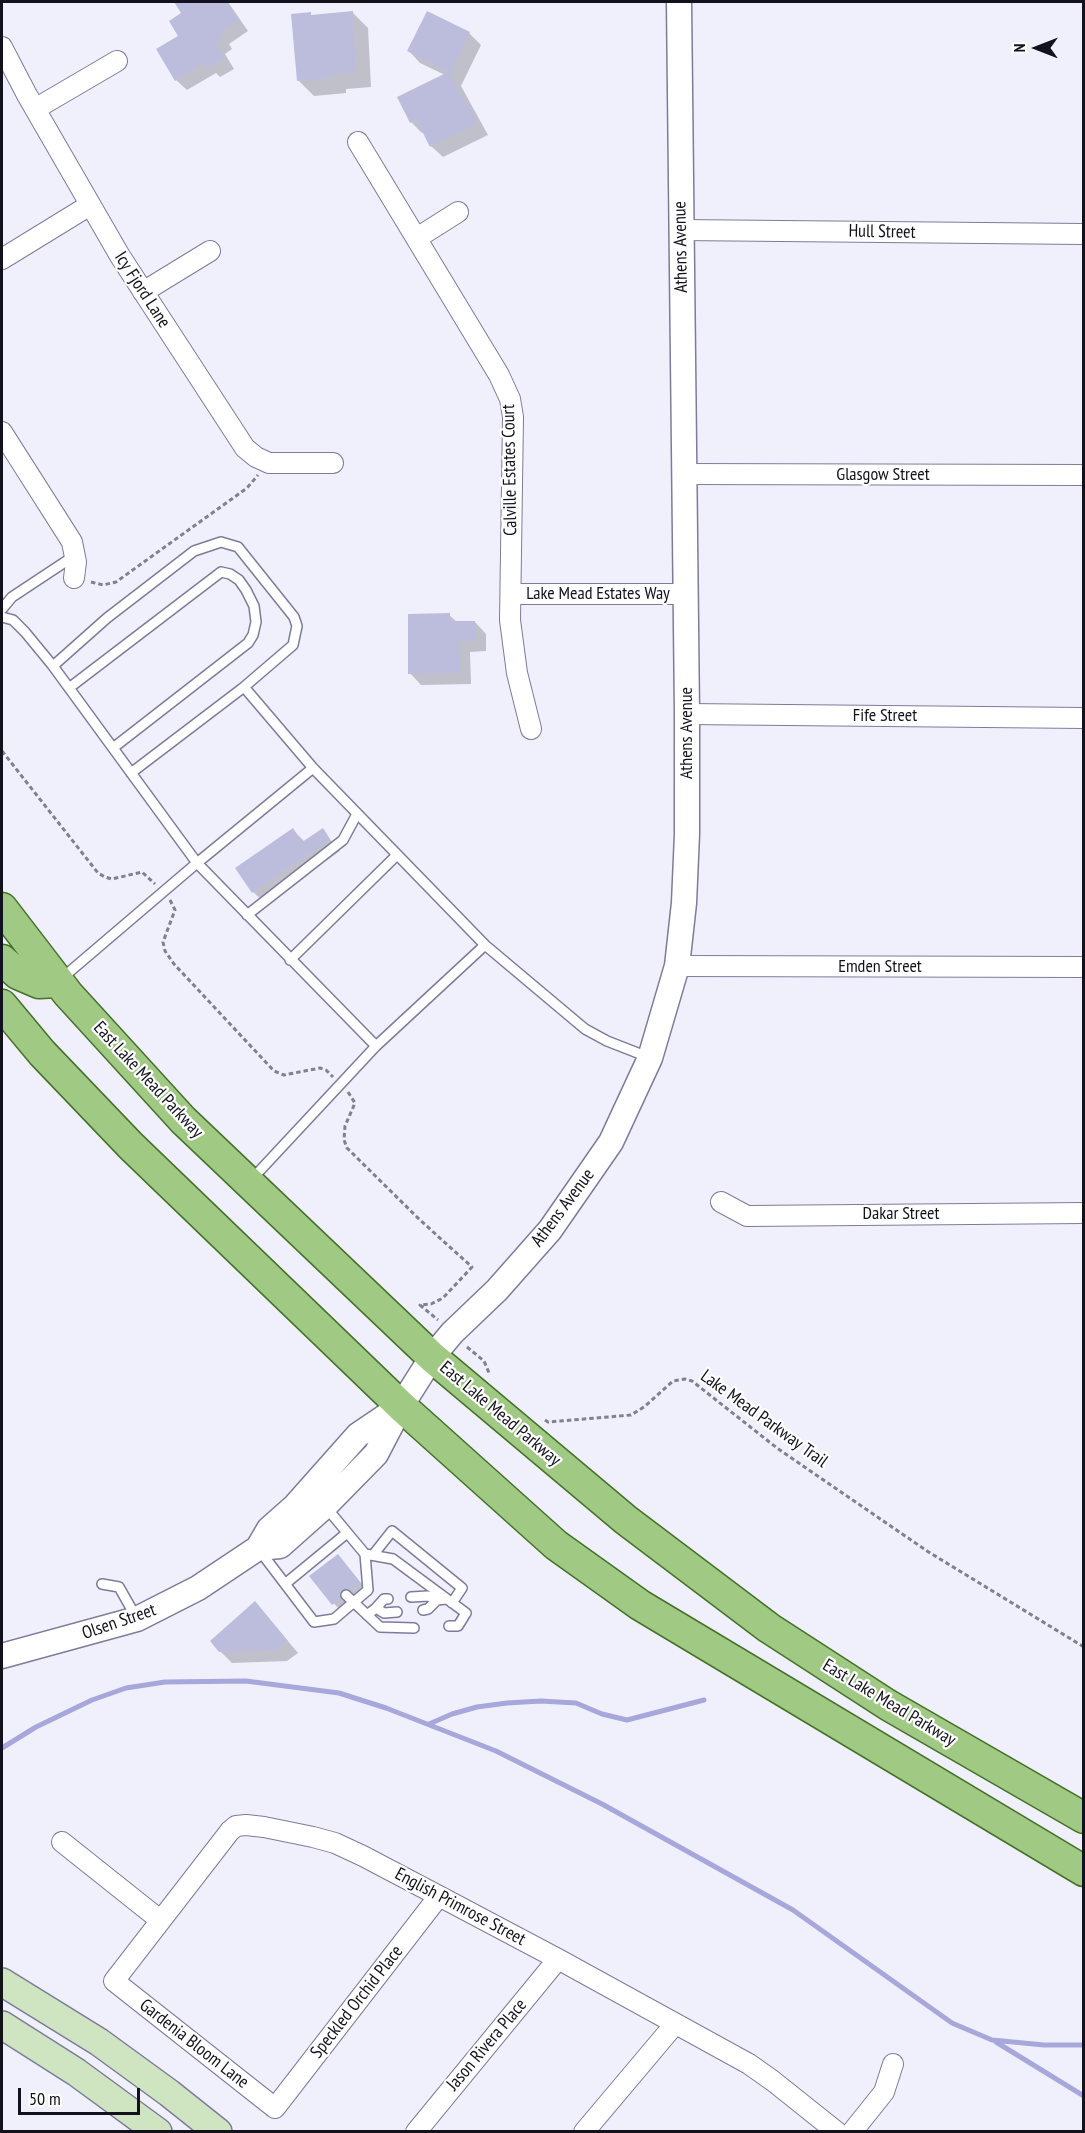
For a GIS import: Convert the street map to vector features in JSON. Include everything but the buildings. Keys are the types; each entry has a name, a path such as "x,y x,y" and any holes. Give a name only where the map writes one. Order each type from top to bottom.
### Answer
{"main road":[{"name":"East Lake Mead Parkway","path":"2,908 58,981 183,1120 249,1183 556,1545 640,1605 1083,1871"},
{"path":"2,960 18,974 39,983 58,981"},
{"name":"East Lake Mead Parkway","path":"2,1005 42,1053 131,1146 416,1382 626,1520 769,1628 888,1705 1083,1818"},
{"path":"2,1982 99,2042 218,2132"},
{"path":"2,2025 76,2072 158,2132"}],"street":[{"name":"Athens Avenue","path":"416,1382 452,1333 497,1290 550,1230 611,1142 650,1058 677,966 684,903 687,834 679,2"},
{"name":"Icy Fjord Lane","path":"2,47 34,109 143,292 245,448 256,457 269,463"},
{"path":"34,109 117,61"},
{"name":"Calville Estates Court","path":"358,142 500,375 510,399 513,417 511,594 513,647 531,729"},
{"path":"2,259 90,206"},
{"path":"417,238 458,212"},
{"name":"Hull Street","path":"681,230 1083,234"},
{"path":"143,292 210,251"},
{"path":"2,432 75,546 74,578"},
{"path":"269,463 333,463"},
{"name":"Glasgow Street","path":"683,474 1083,475"},
{"name":"Lake Mead Estates Way","path":"511,594 686,594"},
{"name":"Fife Street","path":"687,714 1083,718"},
{"name":"Emden Street","path":"677,966 1083,967"},
{"name":"Dakar Street","path":"721,1202 747,1216 1083,1213"},
{"name":"Olsen Street","path":"258,1548 280,1546 325,1506 376,1454 416,1382"},
{"name":"Olsen Street","path":"2,1656 137,1619 198,1588 258,1548 269,1529 295,1506 358,1435 416,1382"},
{"name":"English Primrose Street","path":"114,1981 236,1826 246,1825 303,1835 335,1843 439,1896 749,2064 837,2132"},
{"path":"62,1842 160,1920"},
{"name":"Speckled Orchid Place","path":"275,2108 439,1896"},
{"name":"Jason Rivera Place","path":"416,2132 558,1959"},
{"name":"Gardenia Bloom Lane","path":"114,1981 275,2108"},
{"path":"584,2132 675,2024"},
{"path":"852,2132 884,2092 893,2064"}],"lane":[{"path":"53,666 107,618 194,551 221,542 238,547 294,617 297,627 293,645 244,687 131,773"},
{"path":"2,609 12,597 76,555"},
{"path":"69,688 221,572 230,574 243,585 254,606 256,622 253,635 248,643 113,748"},
{"path":"2,617 13,620 53,666 197,863 376,1046"},
{"path":"244,687 312,768 485,945 585,1029 607,1041 650,1058"},
{"path":"58,981 312,768"},
{"path":"247,915 343,840 357,814"},
{"path":"290,960 397,855"},
{"path":"249,1183 376,1046 485,945"},
{"path":"325,1506 369,1555 393,1559 445,1600 466,1613 458,1626 448,1626"},
{"path":"258,1548 314,1622 334,1619 368,1590 369,1555 392,1531 462,1588 445,1600 423,1610"},
{"path":"285,1584 347,1533"},
{"path":"315,1558 322,1567"},
{"path":"102,1584 119,1587 137,1619"},
{"path":"346,1595 380,1627 414,1628"},
{"path":"411,1597 429,1596 445,1600"},
{"path":"367,1615 384,1599 388,1599"},
{"path":"376,1608 384,1613 397,1612"}],"path":[{"path":"74,578 103,585 116,582 247,488 269,463"},
{"path":"2,751 98,873 105,878 112,879 142,872 174,904 175,910 163,942 165,951 174,964 274,1071 284,1075 323,1069 353,1097 355,1103 345,1126 347,1148 472,1268 443,1298 431,1304 420,1305 484,1361 494,1378"},
{"name":"Lake Mead Parkway Trail","path":"539,1415 548,1422 624,1416 637,1412 673,1381 685,1379 692,1382 777,1448 927,1551 1083,1647"}],"waterway":[{"path":"2,1748 36,1727 92,1700 126,1688 165,1682 246,1681 339,1693 386,1708 496,1751 602,1804 793,1910 952,2023 992,2040 1044,2045 1084,2045"},
{"path":"429,1724 477,1707 507,1703 541,1701 576,1703 602,1714 627,1720 704,1700"},
{"path":"996,2042 1084,2096"}]}
